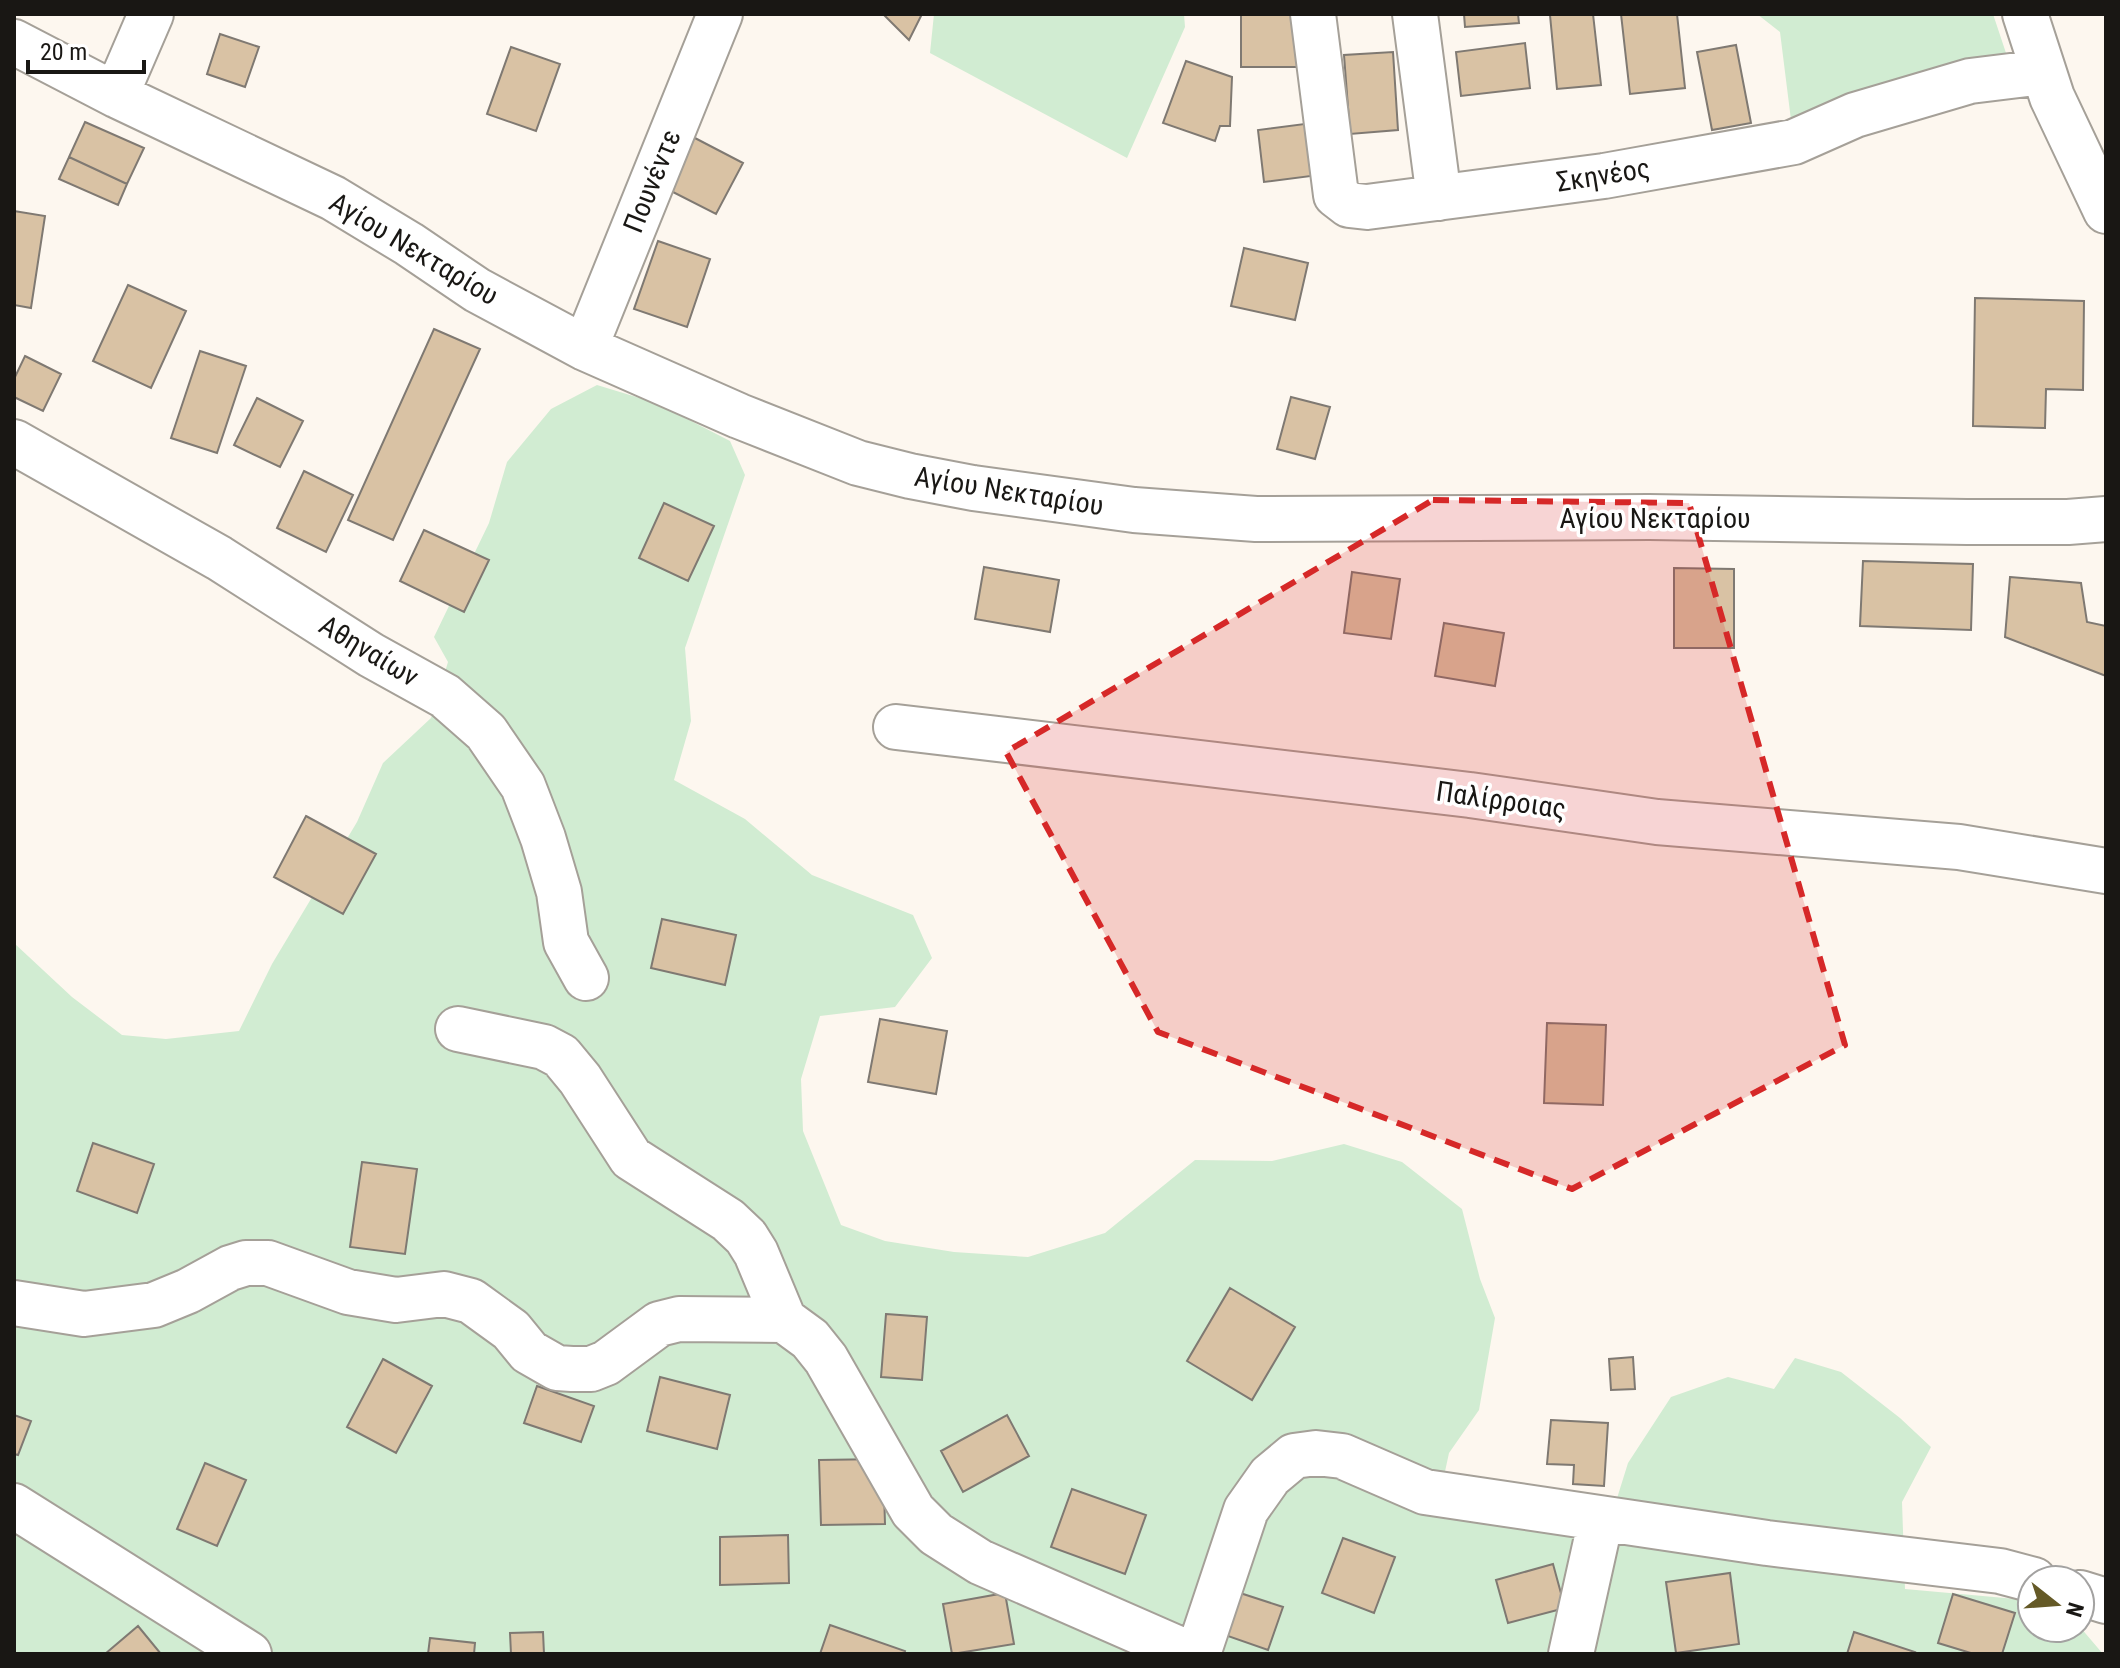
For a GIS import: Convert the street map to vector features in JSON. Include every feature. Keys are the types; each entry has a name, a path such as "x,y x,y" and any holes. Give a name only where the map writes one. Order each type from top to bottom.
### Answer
{"street":[{"path":"116,95 151,14"},
{"name":"Πουνέντε","path":"585,348 720,14"},
{"name":"Σκηνέος","path":"1313,14 1336,195 1349,205 1367,207 1604,176 1794,142 1855,115 1970,81 2043,72"},
{"path":"1415,14 1439,198"},
{"path":"2025,14 2052,97 2106,211"},
{"name":"Αγίου Νεκταρίου","path":"14,42 116,95 333,198 477,290 585,348 739,416 858,463 973,488 1134,510 1256,519 1664,517 1967,522 2106,519"},
{"name":"Αθηναίων","path":"14,442 219,558 371,655 445,696 486,732 523,786 559,892 566,942 586,978"},
{"name":"Παλίρροιας","path":"896,727 1470,795 1657,822 1959,847 2106,871"},
{"path":"458,1029 544,1047 561,1056 580,1079 631,1158 728,1220 746,1237 756,1253 784,1320 810,1339 826,1359 913,1511 936,1534 980,1562 1190,1654"},
{"path":"14,1303 84,1314 154,1305 230,1268 246,1263 268,1263 348,1292 396,1300 444,1294 471,1301 511,1330 529,1352 557,1368 572,1369 591,1369 606,1363 659,1324 679,1319 784,1320"},
{"path":"1198,1654 1246,1510 1270,1476 1294,1456 1316,1453 1342,1456 1425,1492 1767,1543 2016,1575"},
{"path":"14,1506 249,1654"},
{"path":"1571,1654 1601,1519"}],"highlighted area":[{"path":"1433,500 1689,503 1845,1045 1572,1189 1158,1032 1006,752"}],"green space":[{"path":"934,14 1184,14 1185,27 1127,158 930,53"},
{"path":"1757,14 1993,14 2017,86 1793,136 1780,32"},
{"path":"597,385 656,403 730,441 745,475 685,648 691,721 674,780 745,819 812,875 913,915 932,958 895,1007 820,1016 801,1079 803,1131 841,1225 885,1241 954,1252 1028,1257 1105,1233 1195,1160 1272,1161 1344,1144 1402,1162 1462,1209 1480,1279 1495,1318 1479,1410 1449,1453 1436,1513 1604,1540 1628,1463 1671,1397 1728,1377 1774,1389 1795,1358 1841,1372 1900,1418 1931,1447 1902,1502 1905,1589 2016,1599 2016,1644 2094,1644 2103,1654 14,1654 14,943 72,997 122,1035 166,1039 239,1031 272,964 357,822 383,763 431,718 448,662 434,637 489,523 507,462 551,409"}],"building":[{"path":"883,14 922,14 909,40"},
{"path":"1241,14 1302,14 1301,67 1241,67"},
{"path":"1464,14 1518,14 1519,23 1465,27"},
{"path":"1593,14 1601,85 1557,89 1550,15"},
{"path":"1621,14 1677,14 1685,88 1630,94"},
{"path":"220,34 259,47 245,87 207,74"},
{"path":"1525,43 1530,88 1461,96 1456,52"},
{"path":"1736,45 1751,123 1712,130 1697,52"},
{"path":"511,47 560,64 536,131 487,114"},
{"path":"1393,52 1398,130 1350,134 1344,55"},
{"path":"1186,61 1232,77 1230,126 1220,126 1215,141 1163,123"},
{"path":"85,122 144,148 127,184 69,157"},
{"path":"1312,123 1319,175 1264,182 1258,130"},
{"path":"693,137 743,163 716,214 667,189"},
{"path":"69,157 127,184 118,205 59,179"},
{"path":"14,211 45,216 31,308 14,305"},
{"path":"658,241 710,259 687,327 634,309"},
{"path":"1244,248 1308,263 1295,320 1231,306"},
{"path":"128,285 186,311 151,388 93,361"},
{"path":"1975,298 2084,301 2083,390 2046,389 2045,428 1973,426"},
{"path":"434,329 480,349 393,540 348,520"},
{"path":"200,351 246,366 217,453 171,438"},
{"path":"25,356 61,374 43,411 14,397 14,379"},
{"path":"1291,397 1330,407 1315,459 1277,449"},
{"path":"257,398 303,421 280,467 234,445"},
{"path":"304,471 353,495 326,552 277,528"},
{"path":"664,503 714,526 688,581 639,558"},
{"path":"424,530 489,560 464,612 400,581"},
{"path":"1863,561 1973,564 1971,630 1860,626"},
{"path":"984,567 1059,580 1050,632 975,619"},
{"path":"1674,568 1734,569 1734,648 1674,648"},
{"path":"1352,572 1400,579 1391,639 1344,633"},
{"path":"2010,577 2081,583 2087,622 2106,626 2106,676 2005,637"},
{"path":"1444,623 1504,633 1495,686 1435,676"},
{"path":"306,816 376,854 343,914 274,877"},
{"path":"662,919 736,935 725,985 651,968"},
{"path":"880,1019 947,1031 936,1094 868,1082"},
{"path":"1547,1023 1606,1025 1603,1105 1544,1103"},
{"path":"93,1143 154,1164 137,1213 77,1191"},
{"path":"362,1162 417,1169 405,1254 350,1247"},
{"path":"1230,1288 1295,1327 1252,1400 1187,1361"},
{"path":"886,1314 927,1317 922,1380 881,1377"},
{"path":"1633,1357 1635,1389 1611,1390 1609,1359"},
{"path":"383,1359 432,1386 396,1453 347,1427"},
{"path":"660,1377 730,1395 717,1449 647,1431"},
{"path":"537,1386 594,1406 581,1442 524,1423"},
{"path":"14,1415 31,1421 18,1455 14,1454"},
{"path":"1007,1415 1029,1456 963,1492 941,1451"},
{"path":"1551,1420 1608,1423 1604,1486 1573,1484 1574,1465 1547,1464"},
{"path":"883,1459 885,1524 821,1525 819,1460"},
{"path":"205,1463 246,1480 217,1546 177,1529"},
{"path":"1072,1489 1146,1515 1125,1574 1051,1547"},
{"path":"788,1535 789,1583 720,1585 720,1537"},
{"path":"1343,1538 1395,1557 1374,1613 1322,1593"},
{"path":"1553,1564 1565,1608 1508,1623 1496,1580"},
{"path":"1730,1573 1739,1644 1676,1653 1666,1582"},
{"path":"1237,1592 1283,1607 1268,1650 1222,1634"},
{"path":"1005,1593 1014,1644 952,1654 943,1604"},
{"path":"1953,1594 2015,1613 2002,1654 1974,1654 1938,1643"},
{"path":"830,1625 905,1651 904,1654 820,1654"},
{"path":"138,1626 161,1654 105,1654"},
{"path":"543,1632 544,1654 511,1654 510,1633"},
{"path":"1854,1632 1915,1652 1847,1654"},
{"path":"430,1638 475,1643 474,1654 428,1654"}]}
